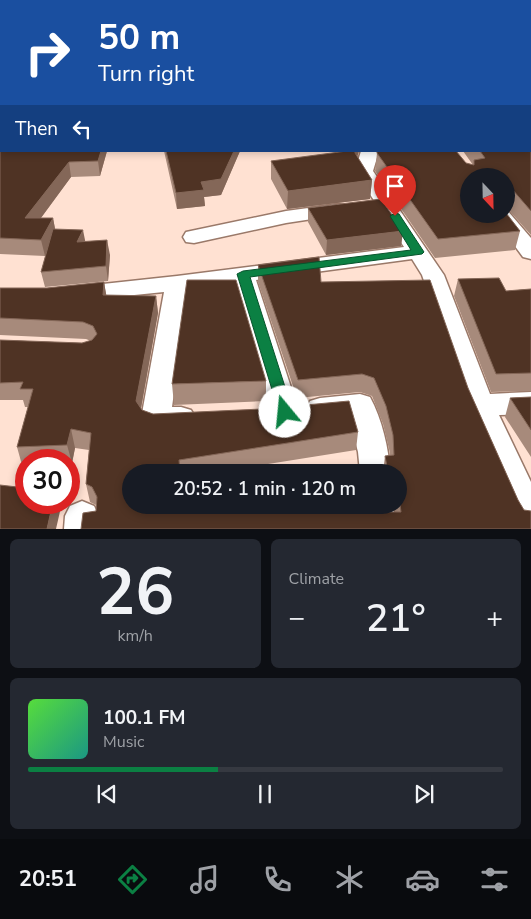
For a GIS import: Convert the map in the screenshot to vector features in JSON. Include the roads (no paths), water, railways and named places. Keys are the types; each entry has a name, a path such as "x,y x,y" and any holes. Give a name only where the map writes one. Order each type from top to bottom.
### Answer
{"street":[{"path":"370,152 364,170 371,206 418,252 434,275 480,405 531,517"},
{"path":"194,236 286,217 371,206"},
{"path":"508,223 531,252"},
{"path":"51,296 177,283 418,252"},
{"path":"243,274 274,413 360,405 373,452 374,464"},
{"path":"177,283 156,419 204,417"},
{"path":"480,405 531,402"},
{"path":"378,514 379,529"}]}
